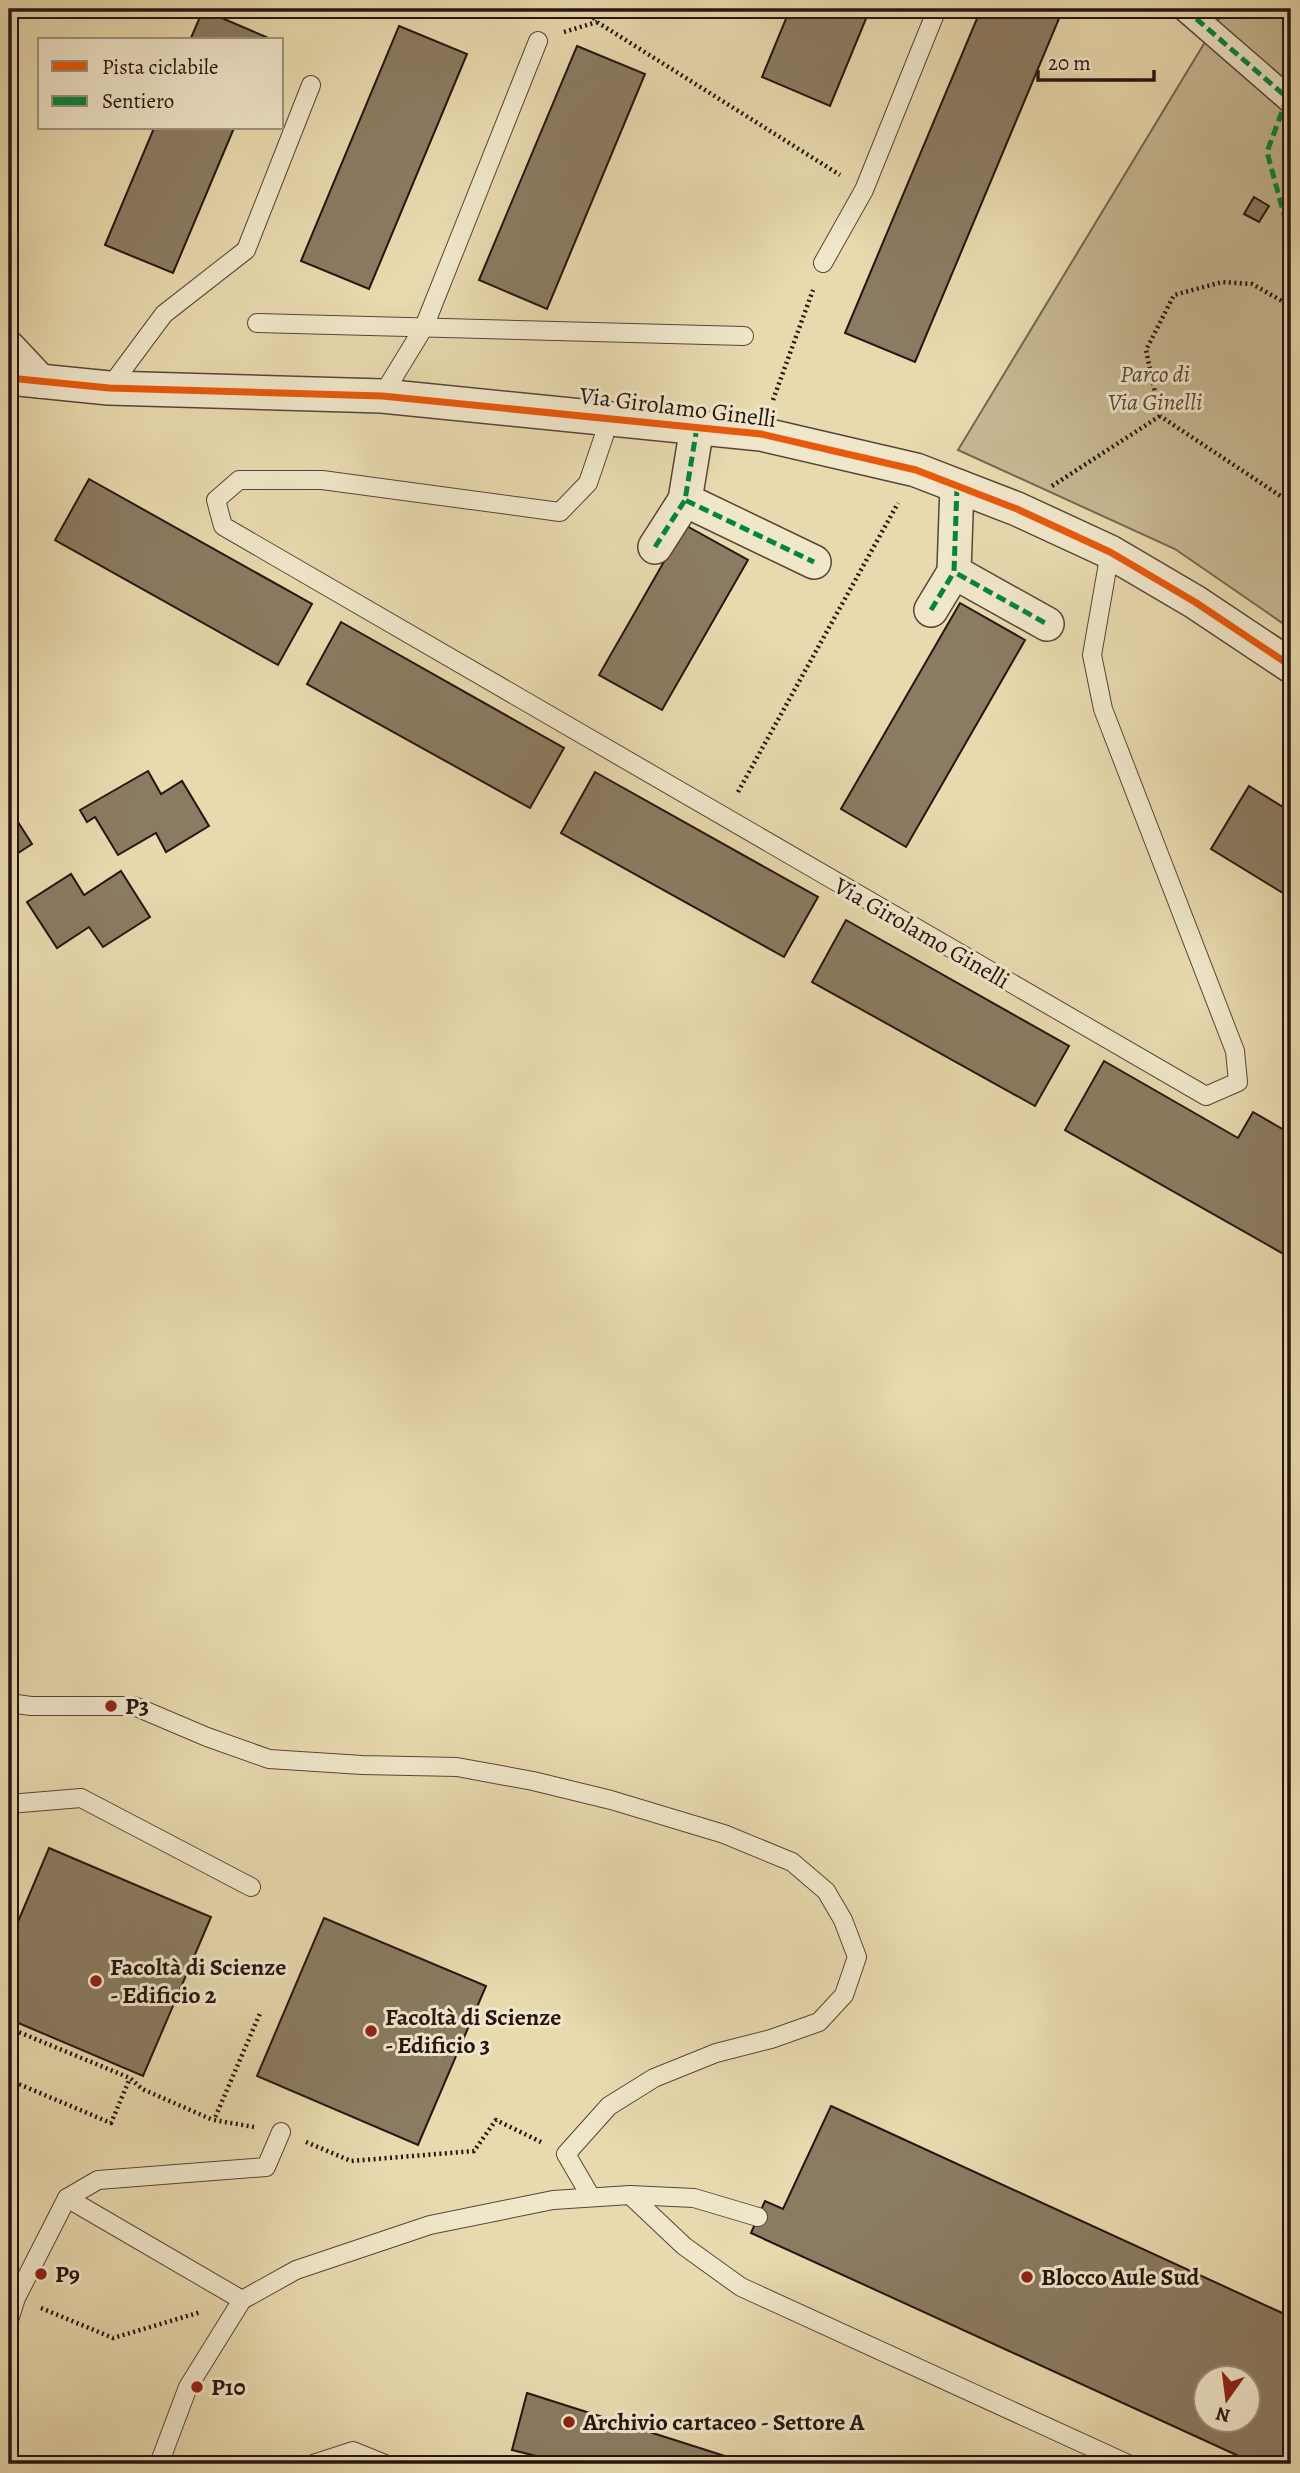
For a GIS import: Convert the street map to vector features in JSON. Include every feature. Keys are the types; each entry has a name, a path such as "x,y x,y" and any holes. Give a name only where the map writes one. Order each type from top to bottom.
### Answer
{"street":[{"path":"1185,9 1291,101"},
{"name":"Via Girolamo Ginelli","path":"9,348 24,379 109,388 382,396 607,417 761,434 916,470 1017,509 1110,552 1195,602 1291,666"},
{"path":"655,547 685,500 697,427"},
{"path":"931,610 954,572 957,486"},
{"path":"685,500 814,562"},
{"path":"954,572 1047,624"}],"lane":[{"path":"9,14 12,9"},
{"path":"823,262 864,190 937,9"},
{"path":"382,396 424,327 538,41"},
{"path":"109,388 164,314 246,250 311,85"},
{"path":"257,323 744,336"},
{"name":"Via Girolamo Ginelli","path":"607,417 604,436 588,483 560,512 322,480 239,480 216,499 223,526 1206,1096 1238,1082 1235,1051 1103,709 1092,655 1110,552"},
{"path":"9,1703 32,1706 134,1706 207,1737 269,1759 457,1767 533,1781 611,1800 724,1834 792,1862 826,1891 843,1920 857,1957 844,1995 819,2022 771,2039 716,2053 654,2078 608,2106 566,2154 591,2197"},
{"path":"9,1804 81,1798 251,1887"},
{"path":"9,2320 16,2298 67,2198 98,2180 267,2167 281,2132"},
{"path":"630,2196 684,2246 741,2287 1128,2464"},
{"path":"159,2464 188,2387 242,2300 296,2270 430,2225 553,2200 630,2196 694,2198 758,2217"},
{"path":"67,2198 242,2300"},
{"path":"313,2464 353,2451 385,2464"}],"path":[{"path":"587,9 597,22 703,86 864,190"},
{"path":"761,434 823,262"},
{"path":"1291,306 1252,284 1222,282 1174,295 1146,350 1160,416 1291,503"},
{"path":"1017,509 1160,416"},
{"path":"724,817 916,470"},
{"path":"214,2120 261,2011"},
{"path":"9,2042 16,2031 130,2078 142,2089 214,2120 281,2132 351,2161 474,2151 496,2120 566,2154"},
{"path":"9,2080 111,2123 130,2078"},
{"path":"57,2315 113,2338 242,2300"}],"green space":[{"name":"Parco di Via Ginelli","path":"1225,9 1291,9 1291,629 1175,549 958,450"}],"building":[{"path":"790,9 870,9 830,106 762,77"},
{"path":"981,9 1063,9 915,362 845,333"},
{"path":"203,10 269,38 191,38"},
{"path":"399,26 467,54 369,289 301,261"},
{"path":"577,46 645,74 547,309 479,280"},
{"path":"153,130 233,130 173,273 105,245"},
{"path":"1254,197 1269,206 1259,222 1244,214"},
{"path":"89,479 312,604 278,665 55,540"},
{"path":"685,525 748,560 662,710 599,675"},
{"path":"960,603 1025,640 906,847 841,809"},
{"path":"341,622 564,748 530,808 307,684"},
{"path":"148,771 161,794 182,781 209,826 166,852 156,833 118,855 95,817 87,822 80,810"},
{"path":"595,772 818,897 784,957 561,833"},
{"path":"1249,786 1291,812 1291,898 1211,849"},
{"path":"9,808 32,844 9,859"},
{"path":"121,871 150,917 103,947 89,927 57,948 27,902 71,874 84,895"},
{"path":"846,920 1069,1046 1035,1106 812,982"},
{"path":"1104,1061 1238,1138 1253,1112 1291,1134 1289,1257 1065,1130"},
{"name":"Facoltà di Scienze - Edificio 2","path":"49,1848 211,1917 143,2076 9,2019 9,1943"},
{"name":"Facoltà di Scienze - Edificio 3","path":"324,1918 486,1986 418,2145 257,2076"},
{"name":"Blocco Aule Sud","path":"831,2106 1291,2317 1291,2464 1256,2464 751,2233 765,2201 783,2209"},
{"name":"Archivio cartaceo - Settore A","path":"527,2393 750,2464 568,2464 512,2450"}],"marked path":[{"path":"1185,9 1291,101"},
{"path":"1287,98 1267,152 1289,233 1291,257"},
{"path":"697,427 685,500 814,562"},
{"path":"957,486 954,572 1047,624"},
{"path":"655,547 685,500"},
{"path":"931,610 954,572"}],"cycle path":[{"path":"9,378 109,388 382,396 761,434 916,470 1017,509 1110,552 1195,602 1291,666"}],"place":[{"name":"P3","path":"111,1706"},
{"name":"Facoltà di Scienze - Edificio 2","path":"96,1981"},
{"name":"Facoltà di Scienze - Edificio 3","path":"371,2031"},
{"name":"P9","path":"41,2274"},
{"name":"Blocco Aule Sud","path":"1027,2277"},
{"name":"P10","path":"197,2387"},
{"name":"Archivio cartaceo - Settore A","path":"569,2422"}]}
